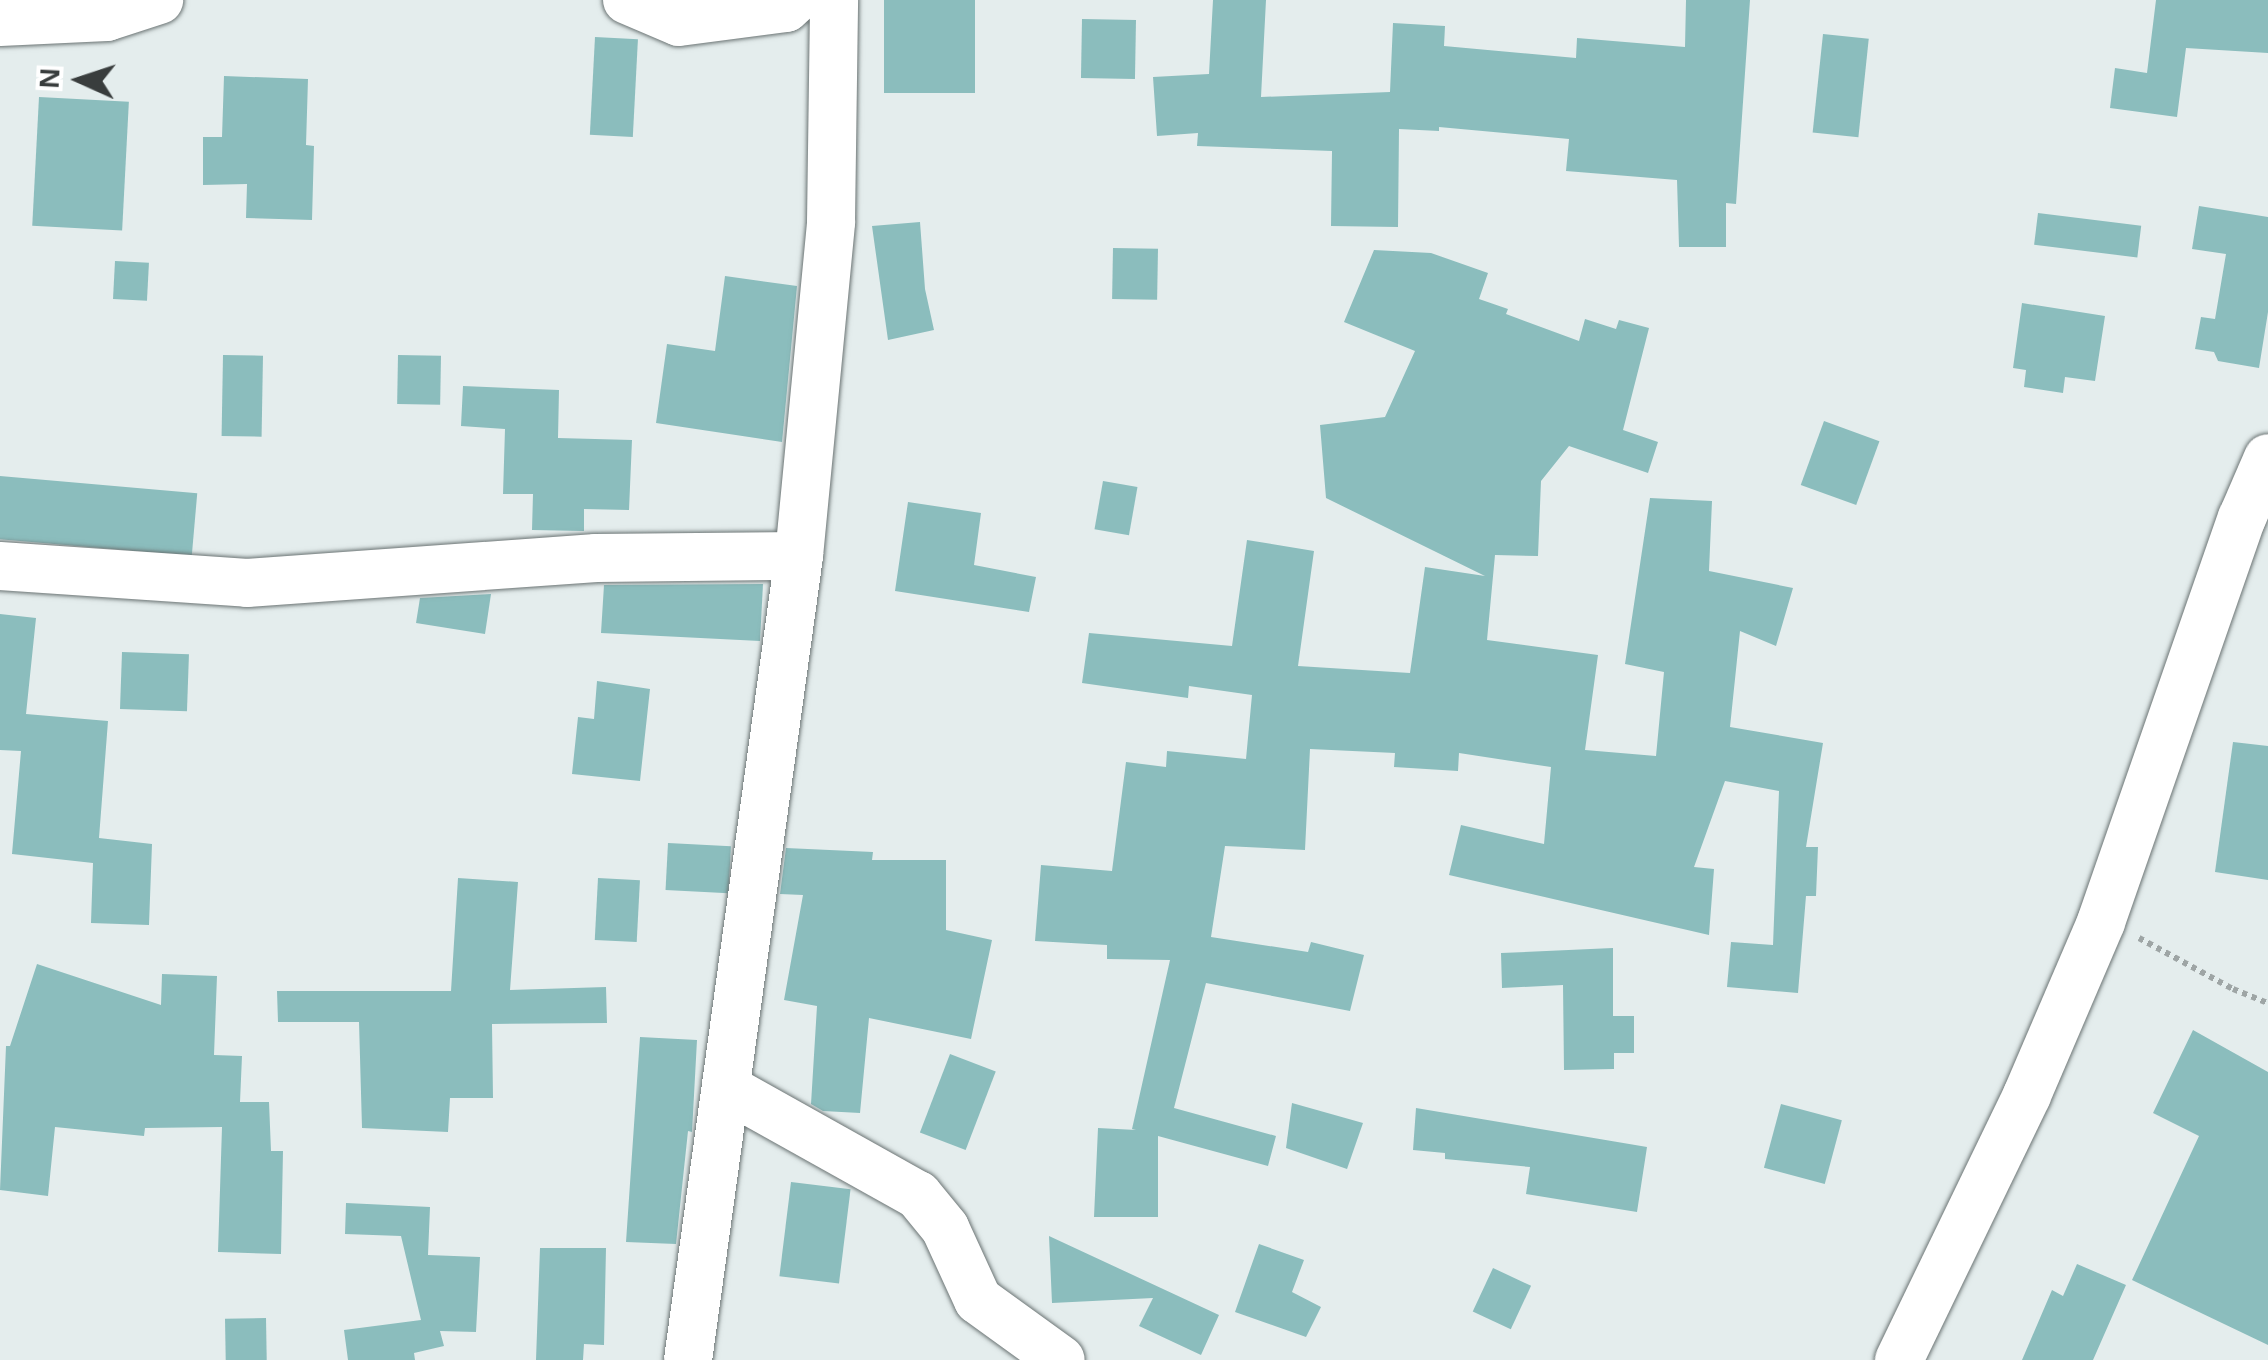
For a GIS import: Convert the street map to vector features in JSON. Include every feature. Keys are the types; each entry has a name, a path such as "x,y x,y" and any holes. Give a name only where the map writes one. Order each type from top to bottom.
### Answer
{"street":[{"path":"0,22 107,17 159,0"},
{"path":"627,0 679,22 786,8 795,0"},
{"path":"688,1360 799,556 831,222 834,0"},
{"path":"1899,1360 2028,1095 2101,922 2242,518 2268,458"},
{"path":"0,566 247,584 596,558 799,556"},
{"path":"728,1089 918,1195 945,1228 978,1300 1061,1360"}],"path":[{"path":"2101,922 2268,1003"}],"building":[{"path":"884,0 975,0 975,93 884,93"},
{"path":"1213,0 1266,0 1261,97 1390,92 1393,23 1445,26 1444,46 1576,58 1577,38 1685,47 1686,0 1750,0 1736,204 1726,203 1726,247 1679,247 1677,180 1566,171 1569,139 1439,127 1439,131 1399,129 1398,227 1331,226 1332,151 1197,146 1198,133 1157,136 1153,77 1209,74"},
{"path":"2156,0 2268,0 2268,53 2186,48 2177,117 2110,108 2115,68 2147,73"},
{"path":"1082,19 1136,20 1135,79 1081,78"},
{"path":"1823,34 1869,39 1858,137 1813,132"},
{"path":"595,37 638,39 633,137 590,135"},
{"path":"224,76 308,79 306,145 314,146 312,220 246,218 247,184 203,185 203,137 222,137"},
{"path":"39,97 129,102 122,231 32,226"},
{"path":"2199,206 2268,217 2268,312 2259,368 2218,361 2214,352 2195,349 2201,317 2215,319 2226,254 2192,249"},
{"path":"2038,213 2141,226 2137,257 2034,245"},
{"path":"920,222 925,289 934,330 888,340 872,226"},
{"path":"1113,248 1158,249 1157,300 1112,299"},
{"path":"1374,250 1431,253 1488,273 1479,299 1508,309 1506,314 1579,341 1585,319 1616,329 1619,320 1649,328 1623,430 1658,442 1648,473 1569,446 1541,481 1538,556 1495,555 1487,640 1598,655 1585,750 1656,756 1664,672 1625,664 1650,498 1712,501 1709,571 1793,588 1776,646 1740,631 1730,727 1823,743 1806,847 1818,847 1816,896 1806,896 1798,993 1727,987 1731,942 1773,945 1779,791 1725,781 1694,867 1714,869 1709,935 1449,875 1461,825 1544,844 1551,767 1459,753 1458,771 1394,767 1395,753 1310,749 1305,850 1225,846 1211,937 1308,952 1311,942 1364,955 1350,1011 1206,983 1174,1108 1276,1136 1268,1166 1158,1136 1158,1217 1094,1217 1098,1128 1136,1130 1132,1129 1170,960 1107,959 1107,945 1035,941 1041,865 1112,871 1126,762 1166,767 1167,751 1246,759 1252,695 1189,686 1188,698 1082,683 1089,633 1232,646 1247,540 1314,551 1298,666 1410,673 1425,567 1485,576 1326,498 1320,425 1385,417 1415,351 1344,322"},
{"path":"115,261 149,263 147,301 113,299"},
{"path":"725,276 797,286 782,442 656,423 667,344 715,351"},
{"path":"2022,303 2105,316 2095,381 2065,377 2063,393 2024,387 2026,370 2013,368"},
{"path":"223,355 263,356 262,437 222,436"},
{"path":"398,355 441,356 440,405 397,404"},
{"path":"463,386 559,390 558,438 632,440 629,510 584,509 584,531 532,530 533,494 503,494 505,429 461,426"},
{"path":"1824,421 1879,441 1856,505 1801,485"},
{"path":"0,476 197,493 192,556 0,539"},
{"path":"1103,481 1137,487 1129,535 1094,529"},
{"path":"908,502 981,513 974,565 1036,577 1029,612 895,591"},
{"path":"763,584 760,641 601,633 604,585"},
{"path":"491,594 485,634 416,623 420,598"},
{"path":"0,614 36,618 26,714 108,721 99,838 152,844 149,925 91,923 93,863 12,854 21,751 0,750"},
{"path":"122,652 189,654 187,711 120,709"},
{"path":"597,681 650,689 640,781 572,774 578,717 594,719"},
{"path":"2233,742 2268,746 2268,880 2215,872"},
{"path":"668,843 731,846 728,893 666,890"},
{"path":"786,848 873,852 872,860 946,860 946,930 992,940 971,1039 869,1018 860,1113 823,1111 811,1104 817,1006 784,1000 803,895 780,894"},
{"path":"458,878 518,882 510,990 606,987 607,1023 492,1024 493,1098 450,1098 448,1132 362,1128 359,1022 278,1022 277,991 451,991"},
{"path":"598,878 640,880 637,942 595,940"},
{"path":"1613,948 1613,1016 1634,1016 1634,1053 1614,1053 1614,1069 1564,1070 1563,985 1502,988 1501,953"},
{"path":"37,964 161,1005 162,974 217,976 214,1055 242,1056 240,1102 269,1102 271,1151 283,1151 281,1254 218,1252 222,1127 145,1128 144,1136 55,1127 48,1196 0,1190 6,1046 10,1046"},
{"path":"2193,1030 2268,1072 2268,1345 2132,1280 2199,1136 2153,1113"},
{"path":"640,1037 697,1040 692,1132 688,1131 676,1244 626,1242"},
{"path":"950,1054 996,1072 966,1150 920,1132"},
{"path":"1292,1103 1363,1123 1347,1169 1286,1148"},
{"path":"1781,1104 1842,1120 1825,1184 1764,1168"},
{"path":"1416,1108 1647,1147 1637,1212 1526,1194 1530,1167 1445,1159 1445,1153 1413,1150"},
{"path":"791,1182 851,1189 839,1284 779,1276"},
{"path":"346,1203 430,1207 428,1255 480,1257 476,1332 440,1331 444,1346 414,1353 415,1360 348,1360 344,1330 421,1320 401,1236 345,1234"},
{"path":"1049,1236 1219,1315 1201,1355 1139,1326 1153,1298 1052,1303"},
{"path":"1259,1244 1304,1260 1292,1292 1321,1307 1306,1337 1235,1312"},
{"path":"540,1248 606,1248 604,1345 584,1344 583,1360 536,1360"},
{"path":"2077,1264 2126,1285 2093,1360 2022,1360 2052,1290 2063,1296"},
{"path":"1493,1268 1531,1286 1511,1329 1473,1312"},
{"path":"266,1318 267,1360 226,1360 225,1319"}]}
